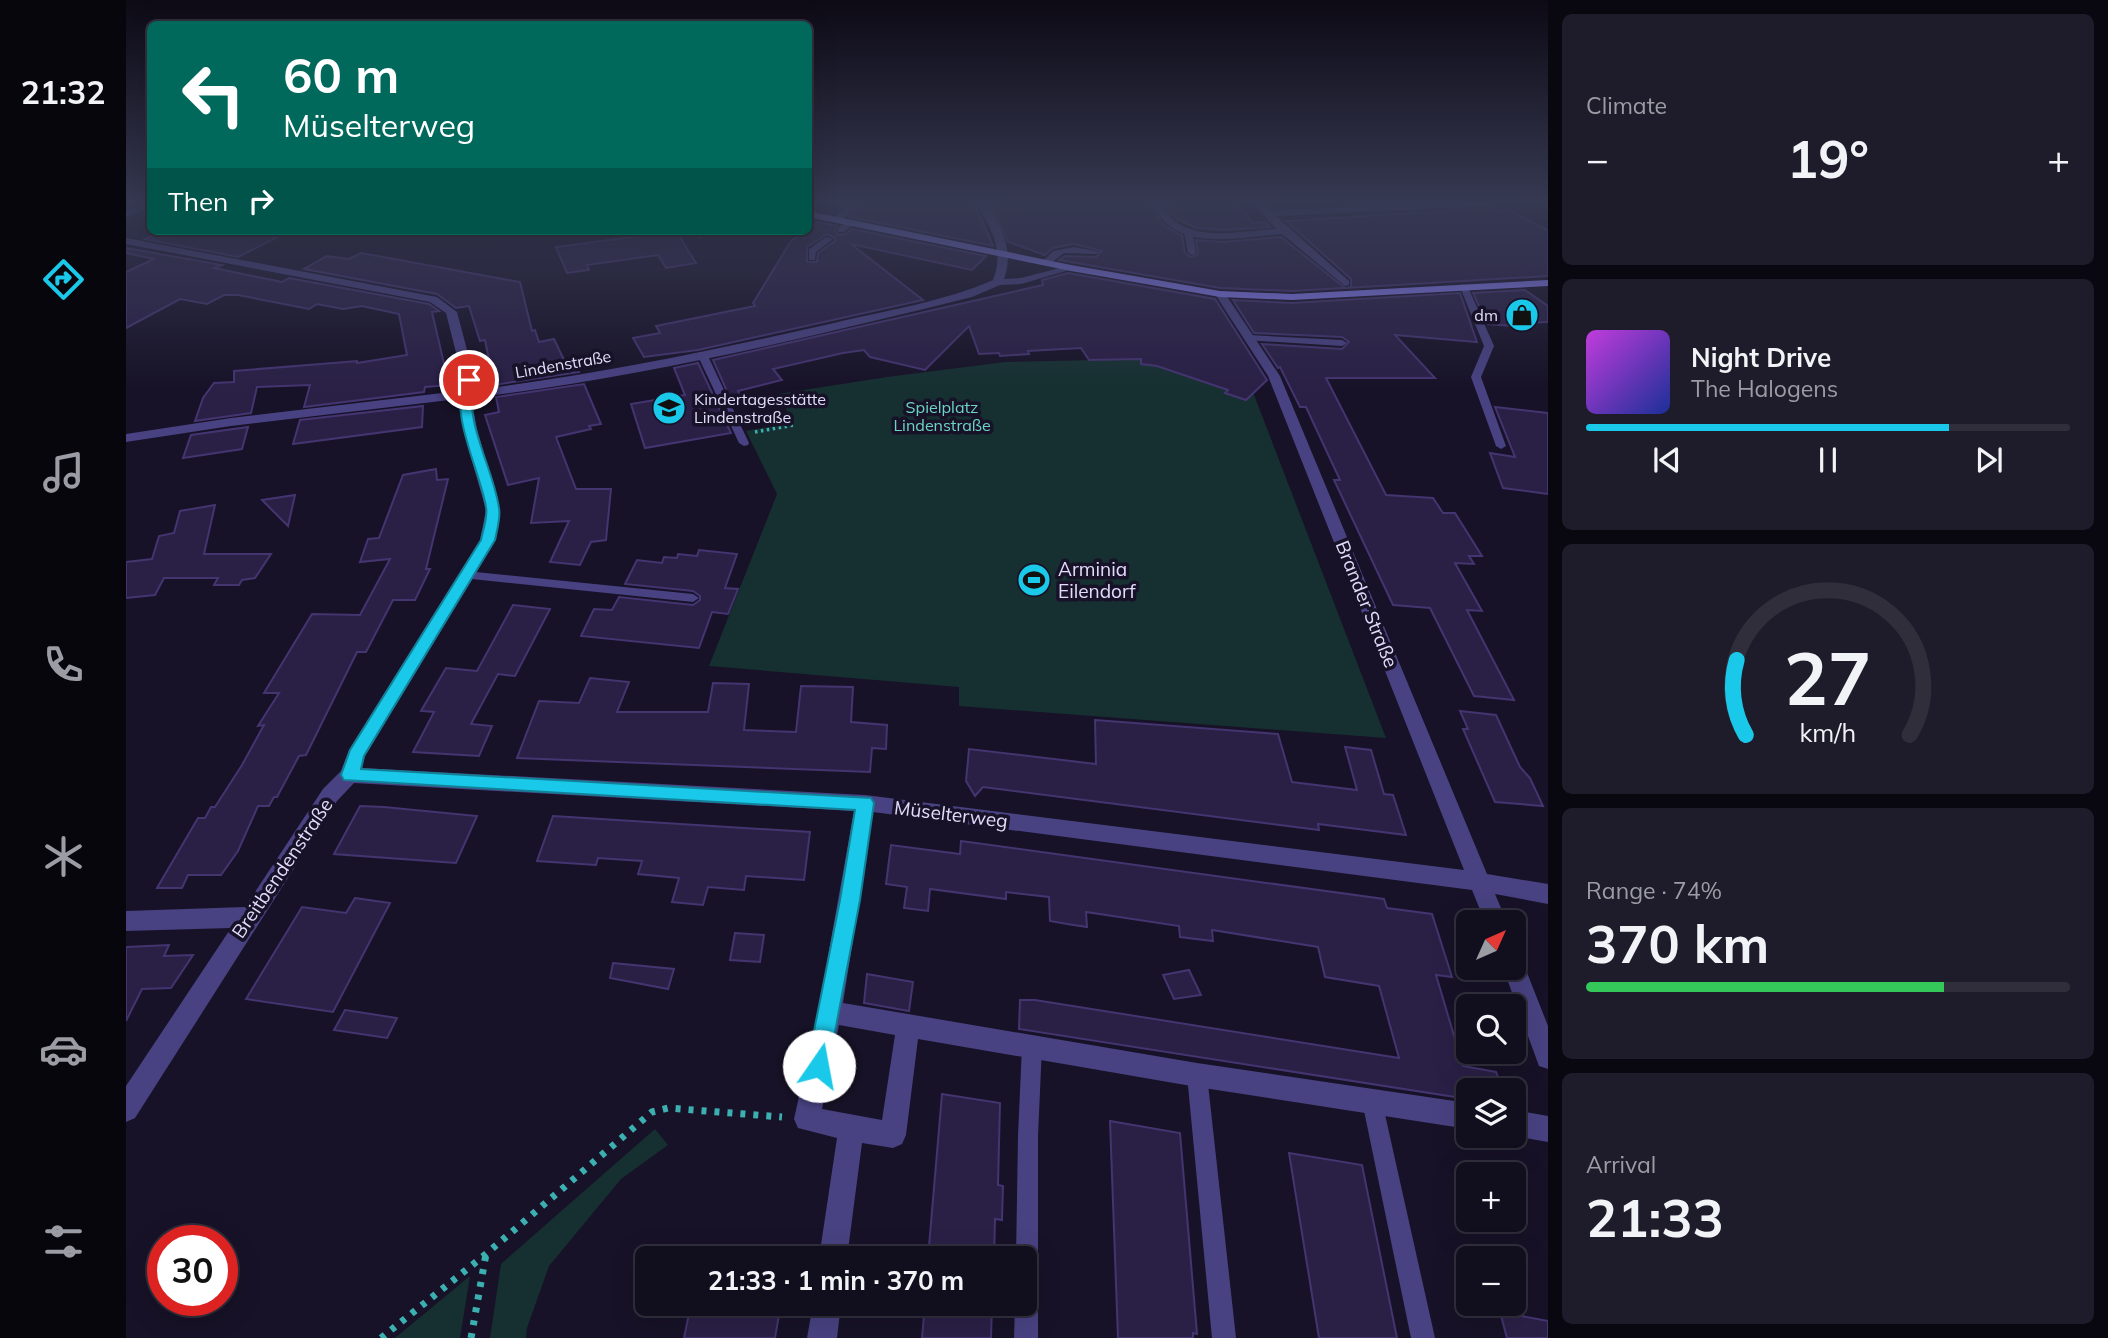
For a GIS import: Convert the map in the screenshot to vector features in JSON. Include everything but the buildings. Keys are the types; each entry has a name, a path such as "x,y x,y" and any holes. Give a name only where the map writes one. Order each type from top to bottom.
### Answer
{"main road":[{"path":"1052,264 1220,294 1293,297 1548,283"}],"street":[{"name":"Breitbendenstraße","path":"126,1109 330,795 350,775 356,755 488,540 494,510 470,429 464,395 469,380 451,312 433,299 250,264"},
{"path":"998,282 1004,264"},
{"path":"1323,264 1345,283"},
{"name":"Lindenstraße","path":"126,439 231,422 545,385 792,336 955,298 984,290 998,282 1021,281 1071,268"},
{"name":"Brander Straße","path":"1220,294 1274,376 1492,910"},
{"name":"Müselterweg","path":"350,775 865,803 1481,882 1548,894"},
{"path":"865,803 830,1012 807,1119 893,1135 908,1025"},
{"path":"126,921 249,918"},
{"path":"1519,980 1548,1057"},
{"path":"830,1012 1197,1075 1456,1114"},
{"path":"1526,1125 1548,1129"},
{"path":"835,1246 851,1128"},
{"path":"822,1338 825,1316"}],"lane":[{"path":"1464,286 1489,346 1476,377 1501,446"},
{"path":"1249,338 1342,343"},
{"path":"702,354 742,439"},
{"path":"466,575 693,598"},
{"path":"1026,1338 1028,1136 1032,1046"},
{"path":"1197,1075 1224,1338"},
{"path":"1372,1101 1423,1338"}],"path":[{"path":"742,439 794,425"},
{"path":"381,1338 486,1254 652,1112 668,1108 807,1119"},
{"path":"471,1338 486,1254"}],"green space":[{"name":"Arminia Eilendorf","path":"1138,359 1164,362 1241,361 1386,738 959,706 959,687 709,666 777,494 746,431 793,422 778,394 1005,362"},
{"path":"655,1129 668,1145 621,1179 549,1266 526,1338 490,1338 501,1264"},
{"path":"470,1276 460,1338 395,1338"}],"place":[{"name":"dm","path":"1522,315"},
{"name":"Kindertagesstätte Lindenstraße","path":"669,408"},
{"name":"Arminia Eilendorf","path":"1034,580"}],"route":[{"path":"469,380 464,395 470,429 494,510 488,540 356,755 350,775 865,803 819,1066"}],"park label":[{"name":"Spielplatz Lindenstraße","path":"942,416"}]}
